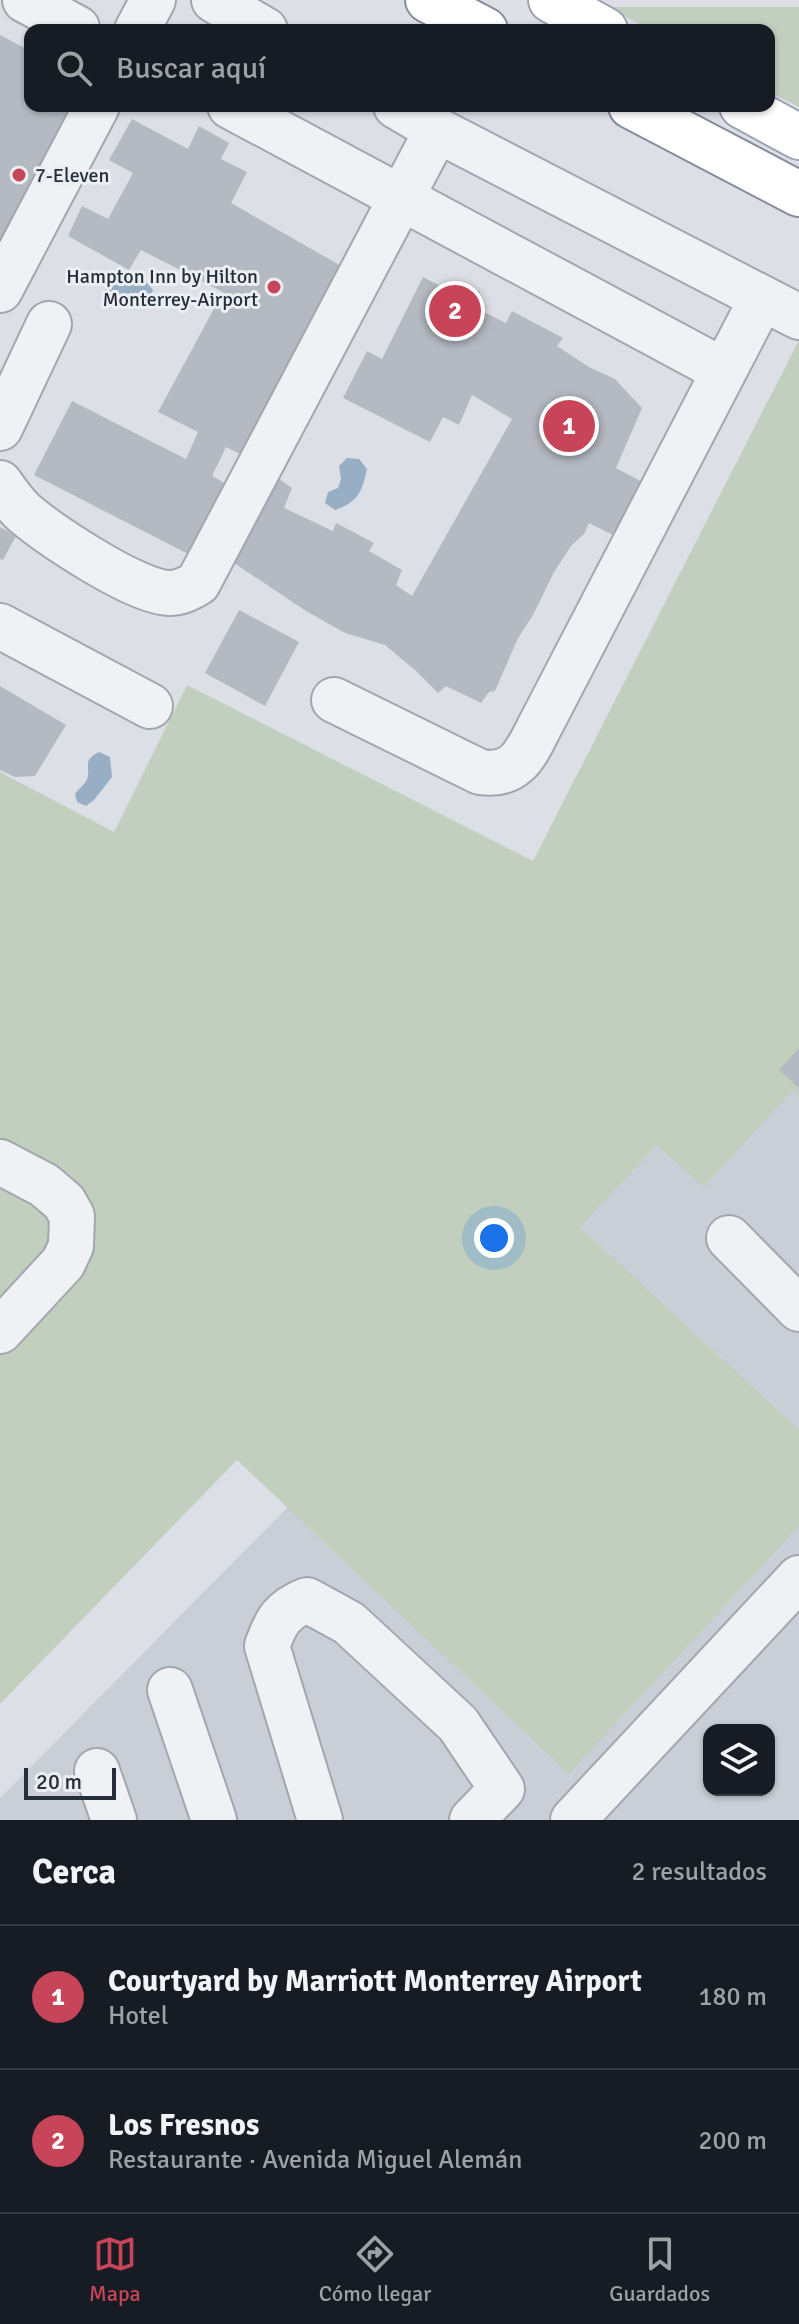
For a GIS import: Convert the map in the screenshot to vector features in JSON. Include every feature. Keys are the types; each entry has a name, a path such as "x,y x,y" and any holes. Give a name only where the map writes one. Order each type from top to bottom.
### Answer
{"main road":[{"path":"428,0 474,24"},
{"path":"551,0 594,24"},
{"path":"642,112 799,194"},
{"path":"753,112 799,137"}],"street":[{"path":"25,0 70,24"},
{"path":"140,24 153,0"},
{"path":"214,0 255,24"},
{"path":"0,290 94,112"},
{"path":"241,112 724,371"},
{"path":"334,700 480,772 495,774 509,771 525,753 542,722 724,371 781,308 406,112"},
{"path":"0,483 21,510 66,544 132,582 166,593 184,591 198,583 437,130"},
{"path":"0,428 49,324"},
{"path":"0,626 150,706"},
{"path":"0,1162 44,1185 64,1202 72,1216 71,1246 63,1263 0,1331"},
{"path":"729,1238 799,1309"},
{"path":"573,1820 799,1578"},
{"path":"320,1820 267,1646 275,1624 290,1607 307,1600 349,1623 458,1724 502,1789 472,1820"},
{"path":"170,1690 214,1820"},
{"path":"97,1771 114,1820"}],"shaded area":[{"path":"799,990 799,1820 0,1820 0,1798"}],"green space":[{"path":"607,7 799,7 799,107 775,95 775,24 640,24"},
{"path":"799,340 799,1095 793,1090 704,1187 657,1145 580,1227 799,1430 799,1526 569,1774 237,1460 0,1704 0,772 114,832 187,685 533,861"}],"water":[{"path":"127,275 142,277 153,290 149,301 139,306 128,301 111,304 103,294 110,279"},
{"path":"347,458 359,459 367,469 358,495 335,510 325,503 328,492 338,488 341,479 339,466"},
{"path":"99,752 110,757 112,777 86,806 77,802 75,794 87,779 89,759"}],"building":[{"name":"7-Eleven","path":"0,35 24,48 24,112 73,112 0,244"},
{"path":"132,119 188,149 199,126 229,143 221,159 247,172 231,203 343,267 246,457 226,447 212,476 230,486 194,557 34,475 72,401 186,459 198,432 158,412 223,292 141,250 129,270 68,236 82,206 108,219 133,173 109,160"},
{"path":"423,277 454,293 460,282 480,292 473,307 506,323 512,311 563,338 557,346 589,367 615,379 642,408 616,468 667,495 643,550 589,523 554,572 518,638 495,691 489,692 481,703 446,686 438,693 385,645 345,633 231,561 275,476 292,488 284,508 333,531 336,523 374,543 369,551 402,570 396,585 412,596 512,419 472,395 459,425 443,417 430,442 343,398 367,351 382,359"},
{"path":"0,527 16,536 3,560 0,559"},
{"path":"239,610 299,642 265,706 205,673"},
{"path":"0,686 66,725 35,776 15,777 0,770"},
{"path":"799,1048 799,1088 779,1070"}],"place":[{"name":"7-Eleven","path":"19,175"},
{"name":"Hampton Inn by Hilton Monterrey-Airport","path":"274,287"},
{"name":"Los Fresnos","path":"455,311"},
{"name":"Courtyard by Marriott Monterrey Airport","path":"569,426"}]}
